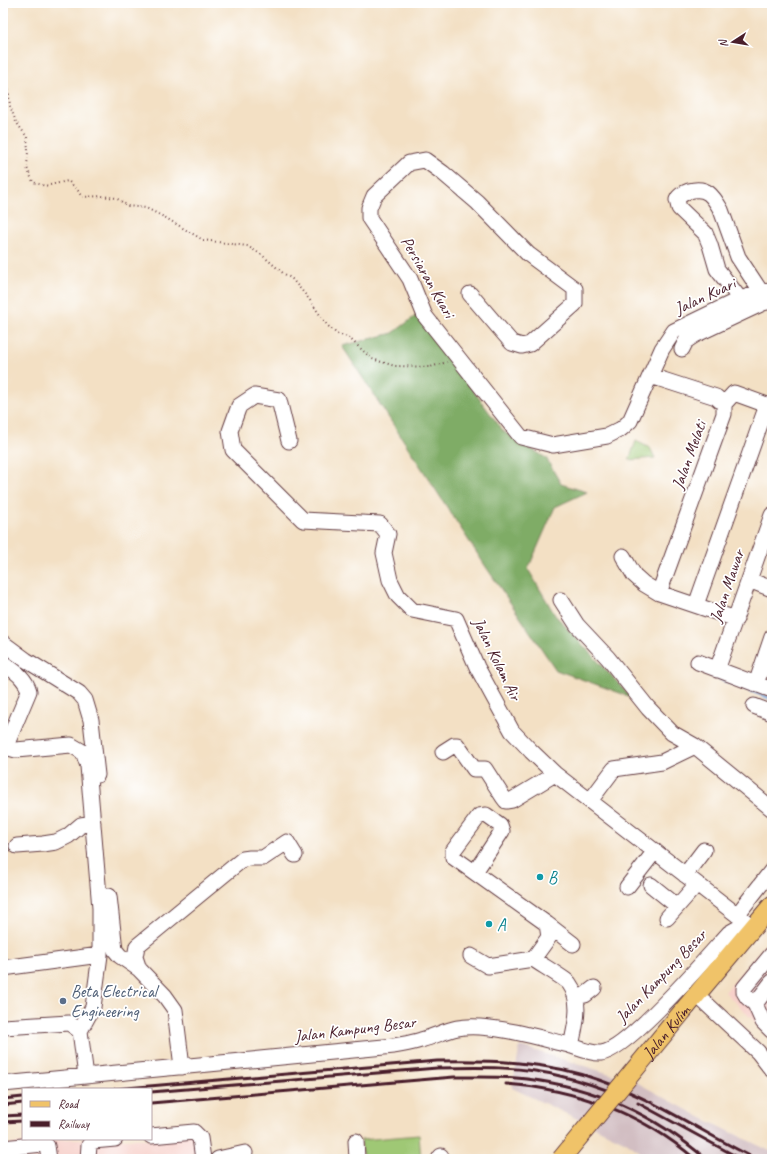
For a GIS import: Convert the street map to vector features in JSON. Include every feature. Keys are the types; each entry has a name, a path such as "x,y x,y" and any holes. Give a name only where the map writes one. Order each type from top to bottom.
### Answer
{"main road":[{"name":"Jalan Kulim","path":"561,1159 772,905"}],"street":[{"name":"Persiaran Kuari","path":"470,294 512,343 522,346 530,344 575,304 575,289 528,254 477,202 443,173 425,160 409,163 374,196 370,208 369,218 410,279 426,316 521,437 553,445 606,436 621,429 630,421 662,349"},
{"path":"682,349 686,341 727,312 762,303 768,294 738,257 722,210 718,203 705,191 698,189 685,193 677,200 679,208 705,233 717,268 740,299"},
{"name":"Jalan Kuari","path":"662,349 674,331 727,312 740,299 768,294"},
{"name":"Jalan Melati","path":"651,376 716,397 724,404 724,414 660,593"},
{"path":"696,605 767,405 734,393 724,404"},
{"name":"Jalan Kolam Air","path":"289,441 279,400 254,396 240,406 230,431 233,450 303,520 380,524 388,534 384,553 390,580 398,596 412,610 456,619 477,667 512,731 555,774 754,928"},
{"name":"Jalan Mawar","path":"717,670 772,515"},
{"path":"623,556 634,575 644,584 660,593 736,619"},
{"path":"749,580 772,589"},
{"path":"561,600 577,625 608,658 648,708 672,733 695,746 772,809"},
{"path":"756,684 772,637"},
{"path":"3,643 26,660 79,693 85,700 91,720 101,809 113,943 115,950 120,956 139,969 165,996 175,1010 182,1067"},
{"path":"698,662 772,690"},
{"path":"3,664 23,678 28,684 30,691 5,741 9,748 16,750 71,745 82,752 88,766 100,908 100,955 93,1007 80,1031 86,1076"},
{"path":"754,706 772,713"},
{"path":"443,752 454,745 457,746 474,769 485,769 506,801 512,800 555,774"},
{"path":"590,801 614,769 662,762 695,746"},
{"path":"17,846 56,842 68,836 81,825 93,823"},
{"path":"139,969 135,957 137,946 243,859 264,858 287,842 295,855"},
{"path":"685,875 704,850"},
{"path":"627,887 655,851"},
{"path":"737,915 772,870"},
{"path":"475,872 574,944"},
{"path":"667,918 697,884"},
{"path":"651,885 677,906"},
{"path":"532,959 549,937 547,924"},
{"name":"Jalan Kampung Besar","path":"3,1084 408,1044 423,1040 451,1028 468,1026 519,1033 601,1053 617,1046 670,999 729,933 738,928 754,928"},
{"path":"772,954 744,988 744,992 755,1004 763,1022 772,1031"},
{"path":"3,968 100,955"},
{"path":"471,956 488,966 532,959 568,982 576,997 577,1015 571,1046"},
{"path":"755,1004 772,982"},
{"path":"576,997 585,995 594,988"},
{"path":"692,1000 758,1052 772,1070"},
{"path":"3,1027 69,1023 80,1031"},
{"path":"758,1052 772,1036"},
{"path":"152,1136 194,1132 200,1138 203,1159"},
{"path":"88,1159 89,1145 93,1141 104,1140"},
{"path":"356,1141 357,1159"},
{"path":"3,1148 43,1144 47,1146 49,1159"},
{"path":"218,1159 245,1153"}],"path":[{"path":"3,75 8,86 10,106 16,122 27,137 27,168 33,182 45,186 68,181 77,189 82,197 102,196 116,198 128,206 146,208 203,240 247,246 262,255 292,279 305,294 327,325 337,334 348,337 372,360 395,366 430,367 459,358"}],"shaded area":[{"path":"772,937 772,1039 725,992"},
{"path":"520,1046 636,1082 700,1117 772,1152 772,1159 650,1159 626,1142 512,1088"},
{"path":"203,1128 207,1159 3,1159 3,1145 59,1140 152,1140 152,1132"}],"green space":[{"path":"417,315 504,432 546,458 561,484 587,492 555,507 528,569 555,615 631,697 556,670 486,567 342,346 393,333"},
{"path":"636,441 650,448 655,458 629,460"},
{"path":"419,1135 421,1159 363,1159 361,1140"}],"waterway":[{"path":"713,676 772,699"}],"railway":[{"path":"126,1088 437,1061 478,1061 539,1065 579,1074 619,1088 659,1106 756,1159"},
{"path":"152,1092 437,1068 483,1067 530,1070 545,1073 584,1082 622,1096"},
{"path":"152,1103 454,1077 518,1078 552,1083 600,1096 645,1116 686,1143 706,1159"},
{"path":"506,1084 557,1091 606,1106 630,1116 653,1129 695,1159"},
{"path":"3,1099 22,1097"},
{"path":"3,1105 22,1103"},
{"path":"638,1103 741,1159"},
{"path":"3,1116 22,1115"},
{"path":"3,1122 22,1121"}],"place":[{"name":"B","path":"540,877"},
{"name":"A","path":"489,924"},
{"name":"Beta Electrical Engineering","path":"63,1001"}]}
